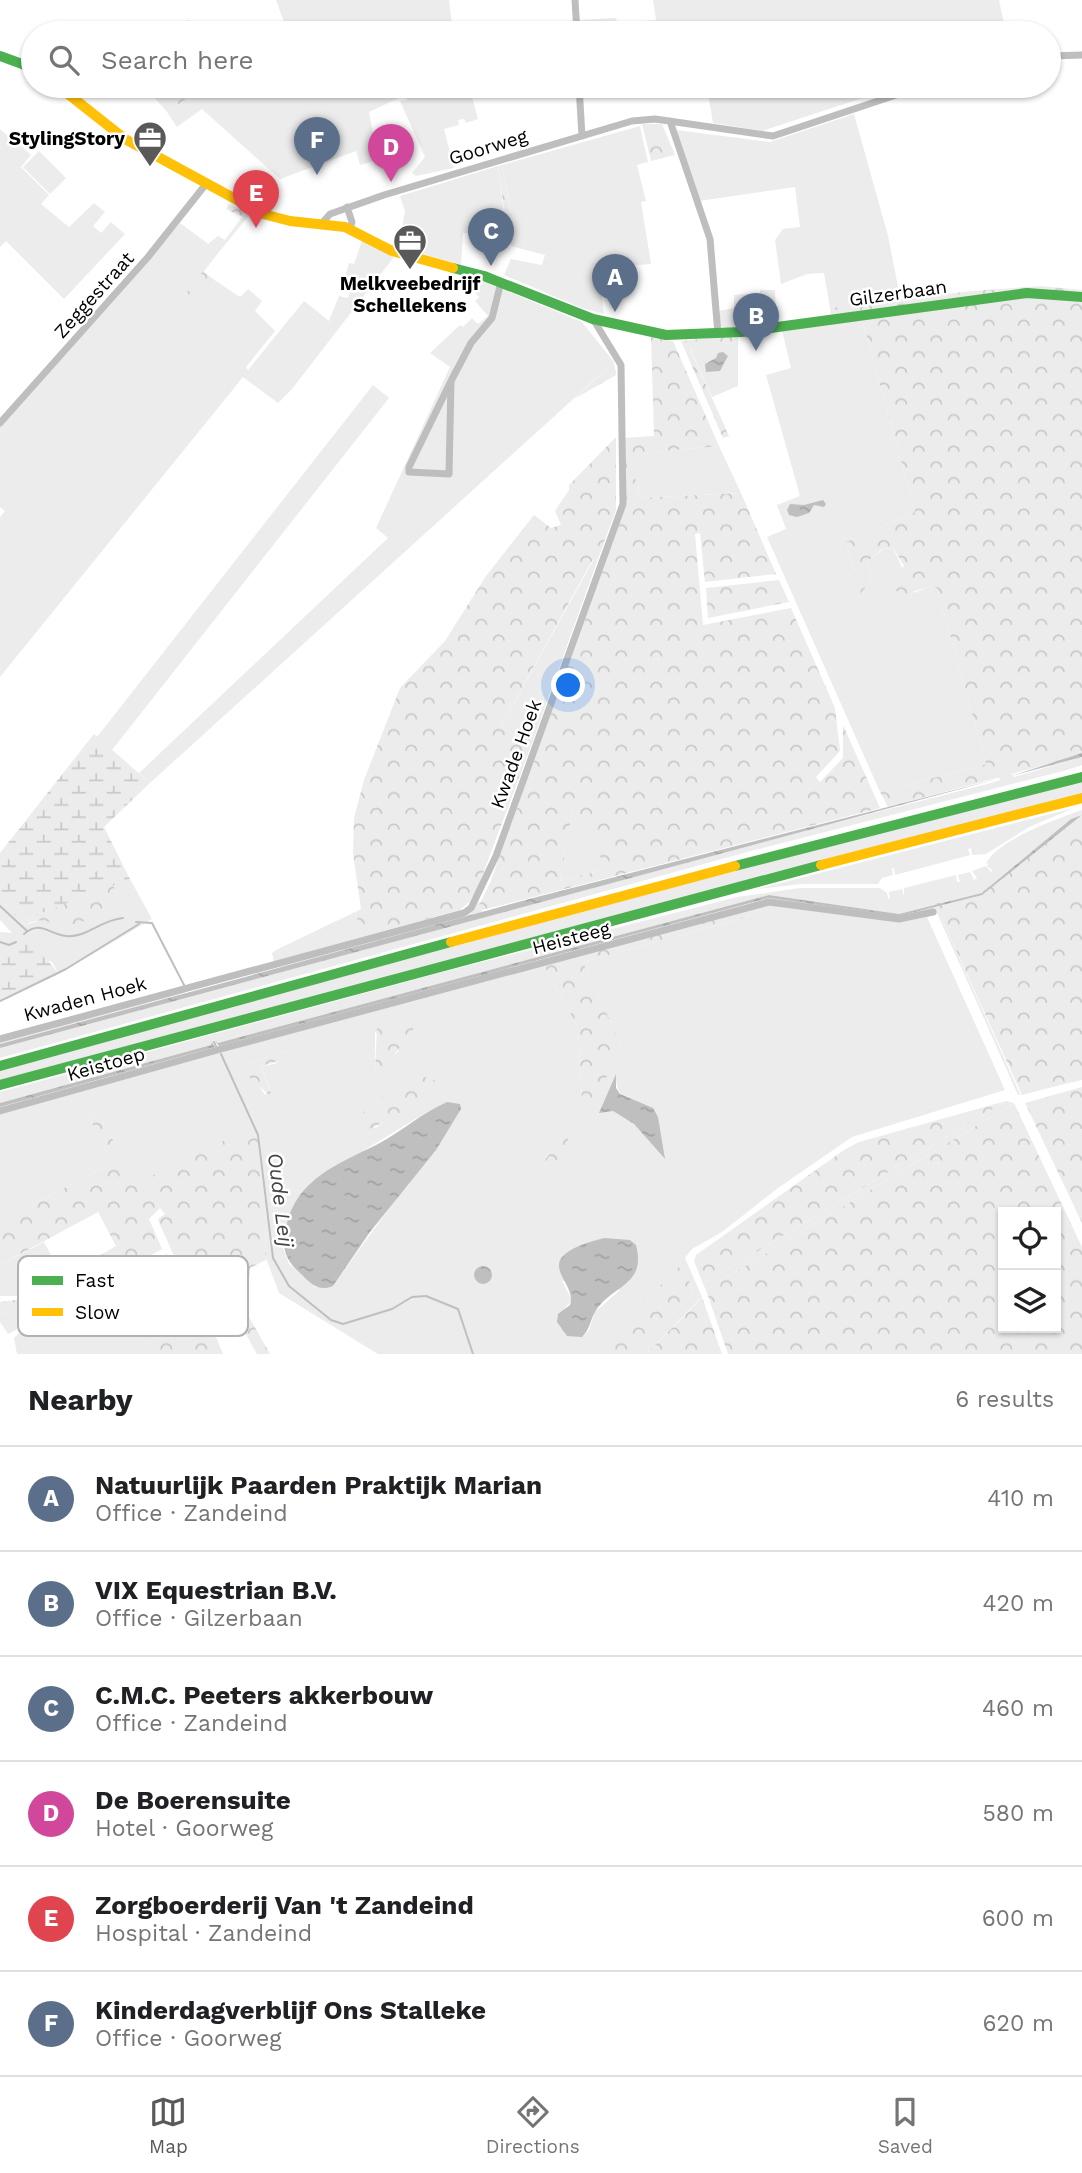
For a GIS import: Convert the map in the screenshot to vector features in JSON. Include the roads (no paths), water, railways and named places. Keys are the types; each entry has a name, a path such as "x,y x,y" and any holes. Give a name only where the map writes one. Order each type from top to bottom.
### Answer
{"main road":[{"path":"0,56 21,64"},
{"name":"Gilzerbaan","path":"73,98 125,139 263,214 290,221 322,223 350,229 392,251 501,282 593,319 666,335 718,334 1027,293 1082,297"},
{"path":"0,1066 617,896 1082,777"},
{"path":"0,1085 663,906 1082,798"}],"street":[{"path":"575,0 576,21"},
{"path":"1061,56 1082,55"},
{"path":"580,98 582,136"},
{"name":"Goorweg","path":"322,223 330,214 347,207 632,121 670,121 773,136 887,98"},
{"path":"670,121 709,239 718,334"},
{"name":"Zeggestraat","path":"0,423 149,257 206,184"},
{"path":"347,207 350,229"},
{"path":"451,381 449,474 409,472 409,467 451,381 471,343 494,314 501,282"},
{"name":"Kwade Hoek","path":"178,990 464,913 471,908 496,856 623,504 621,365 593,319"},
{"name":"Heisteeg","path":"221,1048 769,902 899,919 933,912"},
{"name":"Kwaden Hoek","path":"0,1039 178,990"},
{"name":"Keistoep","path":"0,1111 221,1048"}],"water":[{"path":"723,352 728,356 720,371 706,372 705,364"},
{"path":"823,500 826,504 824,507 814,505 809,513 797,517 789,515 787,510 790,504 804,505"},
{"path":"1082,753 1082,757 1011,776"},
{"path":"1001,778 0,1048 0,1044 533,898"},
{"path":"1082,815 982,895 899,916 769,898 219,1046 215,1041 218,1043 769,895 899,914 982,893 1071,819"},
{"path":"212,1042 215,1047 0,1107 0,1103 211,1045"},
{"path":"616,1074 616,1088 620,1094 653,1108 658,1117 665,1159 634,1124 613,1111 599,1113"},
{"path":"447,1102 460,1104 461,1109 436,1150 370,1232 333,1286 323,1288 312,1284 291,1264 284,1247 291,1210 299,1197 309,1185 334,1166 378,1144"},
{"path":"604,1238 630,1240 636,1245 636,1269 626,1284 602,1303 582,1337 567,1336 557,1322 558,1314 570,1305 571,1296 560,1270 560,1262 565,1254 579,1246"},
{"path":"483,1266 489,1269 492,1275 489,1281 483,1284 477,1281 474,1275 477,1269"}],"waterway":[{"path":"0,906 27,931"},
{"name":"Oude Leij","path":"24,934 40,928 60,935 74,936 123,918"},
{"name":"Oude Leij","path":"136,922 152,923 184,985"},
{"path":"0,1001 66,969 139,924"},
{"name":"Oude Leij","path":"0,942 9,945 16,942"},
{"name":"Oude Leij","path":"214,1042 216,1046"},
{"name":"Oude Leij","path":"221,1054 258,1135 273,1258 289,1286 331,1320 343,1324 392,1309 412,1297 426,1296 458,1309 473,1354"}],"place":[{"name":"StylingStory","path":"150,168"},
{"name":"Kinderdagverblijf Ons Stalleke","path":"317,175"},
{"name":"De Boerensuite","path":"391,182"},
{"name":"Zorgboerderij Van 't Zandeind","path":"256,228"},
{"name":"C.M.C. Peeters akkerbouw","path":"491,266"},
{"name":"Melkveebedrijf Schellekens","path":"410,271"},
{"name":"Natuurlijk Paarden Praktijk Marian","path":"615,312"},
{"name":"VIX Equestrian B.V.","path":"756,351"}]}
